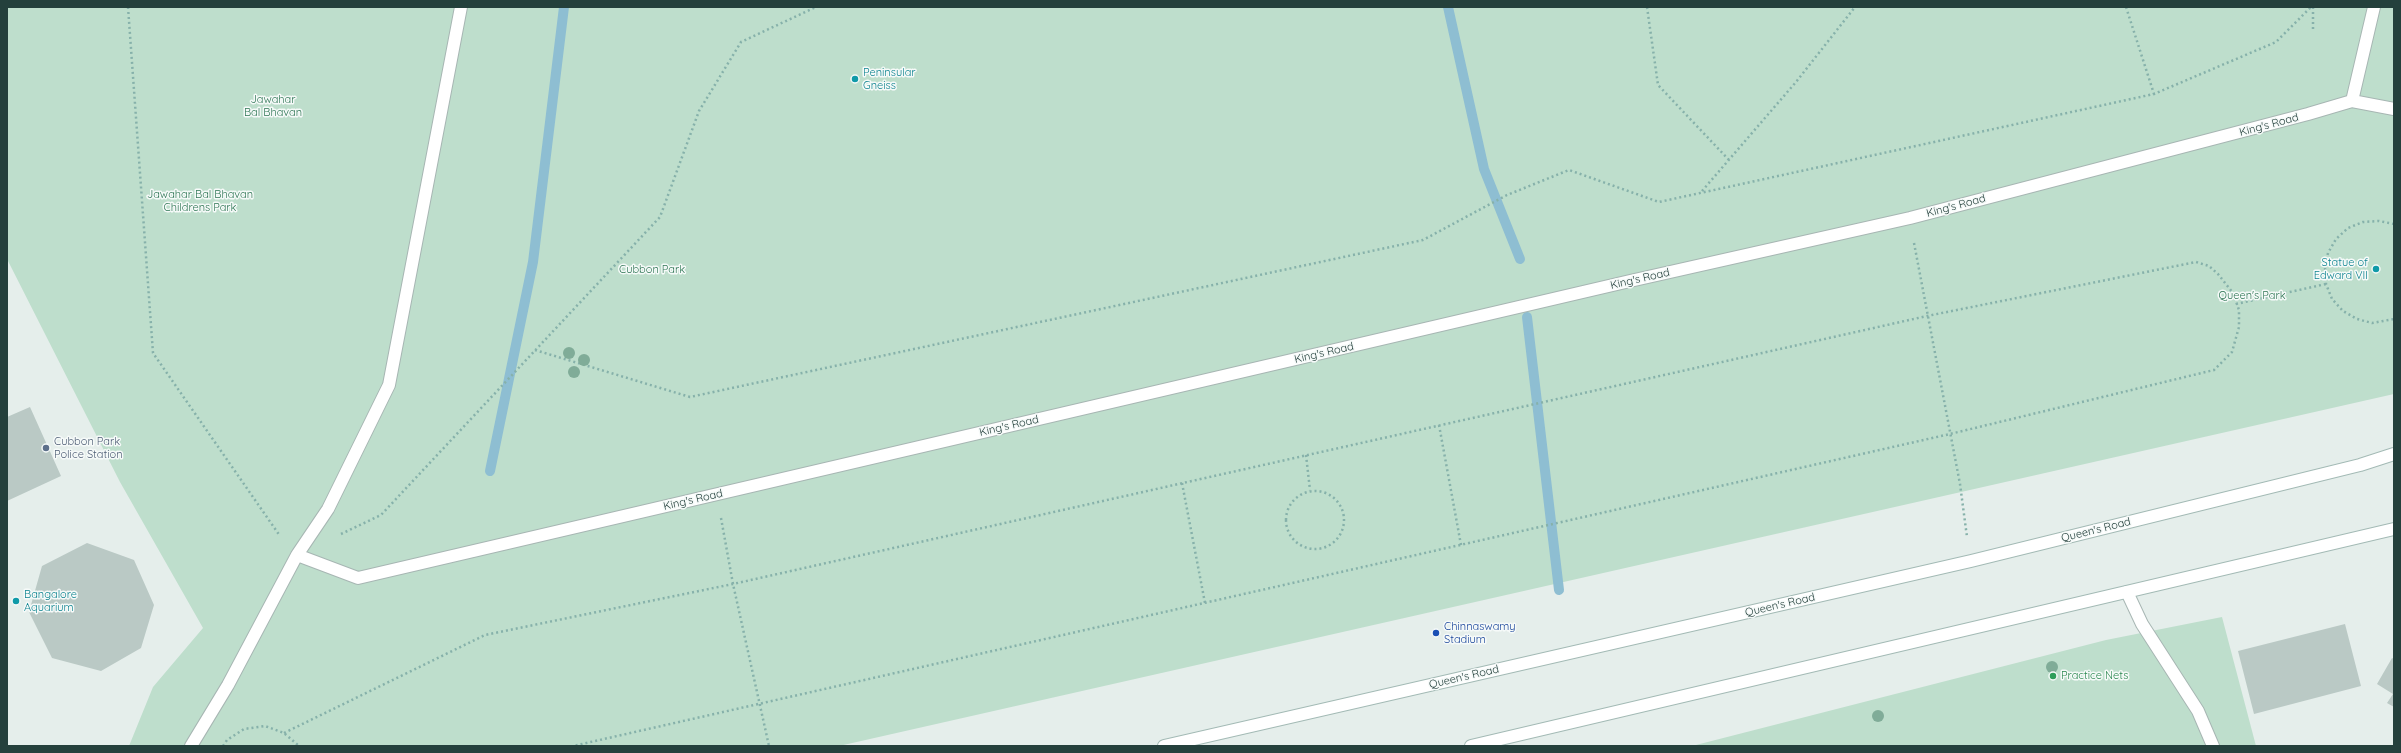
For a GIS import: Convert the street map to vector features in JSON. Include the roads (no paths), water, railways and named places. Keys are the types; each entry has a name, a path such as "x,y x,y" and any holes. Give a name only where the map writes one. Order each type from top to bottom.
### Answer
{"street":[{"path":"190,746 228,685 297,555 328,509 389,384 461,7"},
{"path":"2374,7 2352,101 2394,109"},
{"name":"King's Road","path":"297,555 358,578 1910,218 2308,114 2352,101"},
{"name":"Queen's Road","path":"1164,746 1971,561 2360,465 2394,454"},
{"path":"1471,746 2394,529"},
{"path":"2127,592 2142,624 2198,711 2214,746"}],"waterway":[{"path":"490,471 533,262 564,7"},
{"path":"1448,7 1484,169 1520,259"},
{"path":"1527,317 1559,590"}],"place":[{"name":"Peninsular Gneiss","path":"855,79"},
{"name":"Statue of Edward VII","path":"2376,269"},
{"name":"Cubbon Park Police Station","path":"46,448"},
{"name":"Bangalore Aquarium","path":"16,601"},
{"name":"Chinnaswamy Stadium","path":"1436,633"},
{"name":"Practice Nets","path":"2053,676"}],"park label":[{"name":"Jawahar Bal Bhavan","path":"273,106"},
{"name":"Jawahar Bal Bhavan Childrens Park","path":"200,201"},
{"name":"Cubbon Park","path":"652,270"},
{"name":"Queen's Park","path":"2252,296"}]}
